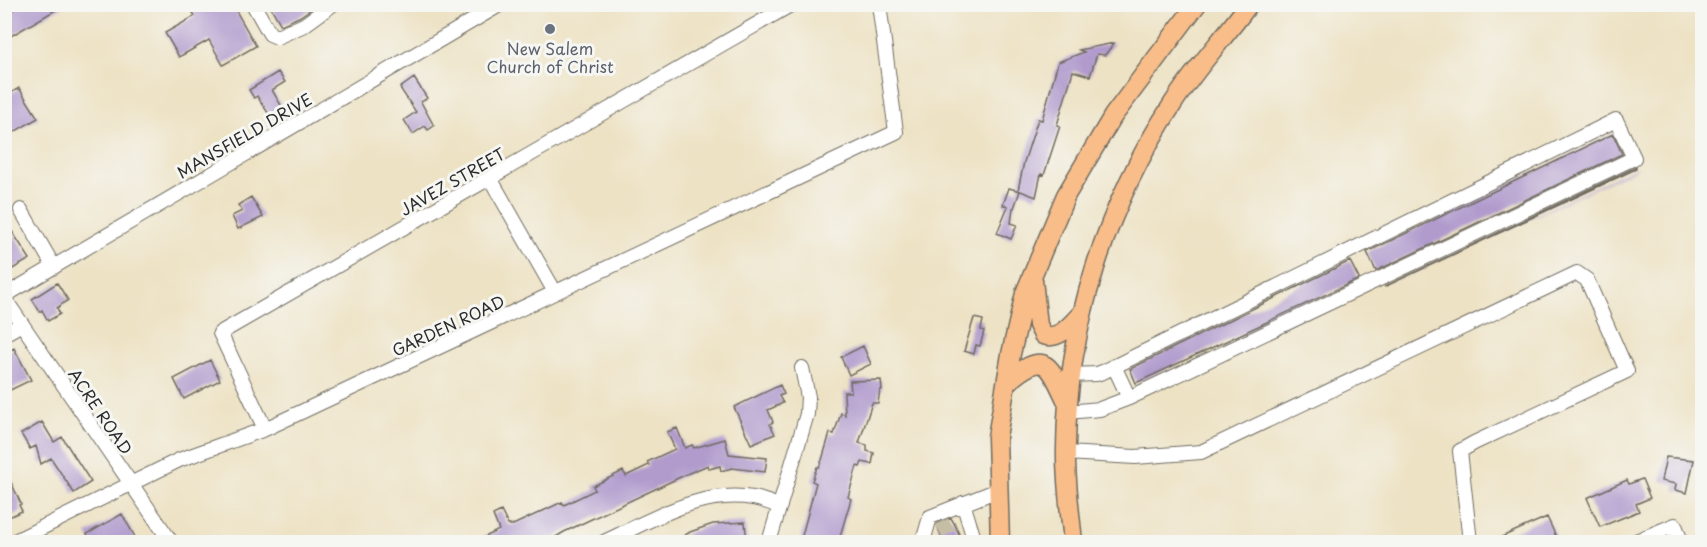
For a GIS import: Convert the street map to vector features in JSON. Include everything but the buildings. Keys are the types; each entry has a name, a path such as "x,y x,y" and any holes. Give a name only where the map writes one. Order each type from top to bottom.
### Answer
{"main road":[{"path":"997,542 997,437 1025,293 1066,195 1113,116 1197,4"},
{"path":"1073,543 1066,453 1070,375 1083,312 1107,231 1126,183 1172,104 1249,4"},
{"path":"1032,275 1038,325 1043,335 1050,337 1059,335 1083,312"},
{"path":"1006,383 1022,370 1036,363 1044,364 1053,372 1068,408"}],"street":[{"path":"253,4 270,34 277,37 304,25 333,4"},
{"name":"MANSFIELD DRIVE","path":"4,297 501,4"},
{"name":"JAVEZ STREET","path":"265,429 220,333 792,4"},
{"name":"GARDEN ROAD","path":"13,543 179,460 265,429 896,132 879,4"},
{"path":"1068,408 1100,409 1129,398 1634,158 1616,120 1098,374 1070,375"},
{"path":"490,178 555,292"},
{"path":"21,210 54,267"},
{"path":"1066,453 1135,457 1201,452 1577,273 1587,280 1627,370 1474,443 1460,452 1470,543"},
{"name":"ACRE ROAD","path":"4,297 171,543"},
{"path":"4,334 22,324"},
{"path":"1114,366 1129,398"},
{"path":"769,543 807,414 807,390 802,368"},
{"path":"926,540 930,517 965,509 998,490"},
{"path":"604,543 670,512 709,498 753,498 780,506"},
{"path":"954,523 965,509"},
{"path":"965,509 971,541"},
{"path":"1634,543 1675,525 1681,543"},
{"path":"926,540 939,531"}],"tunnel":[{"path":"939,531 954,523"}],"place":[{"name":"New Salem Church of Christ","path":"550,29"}]}
